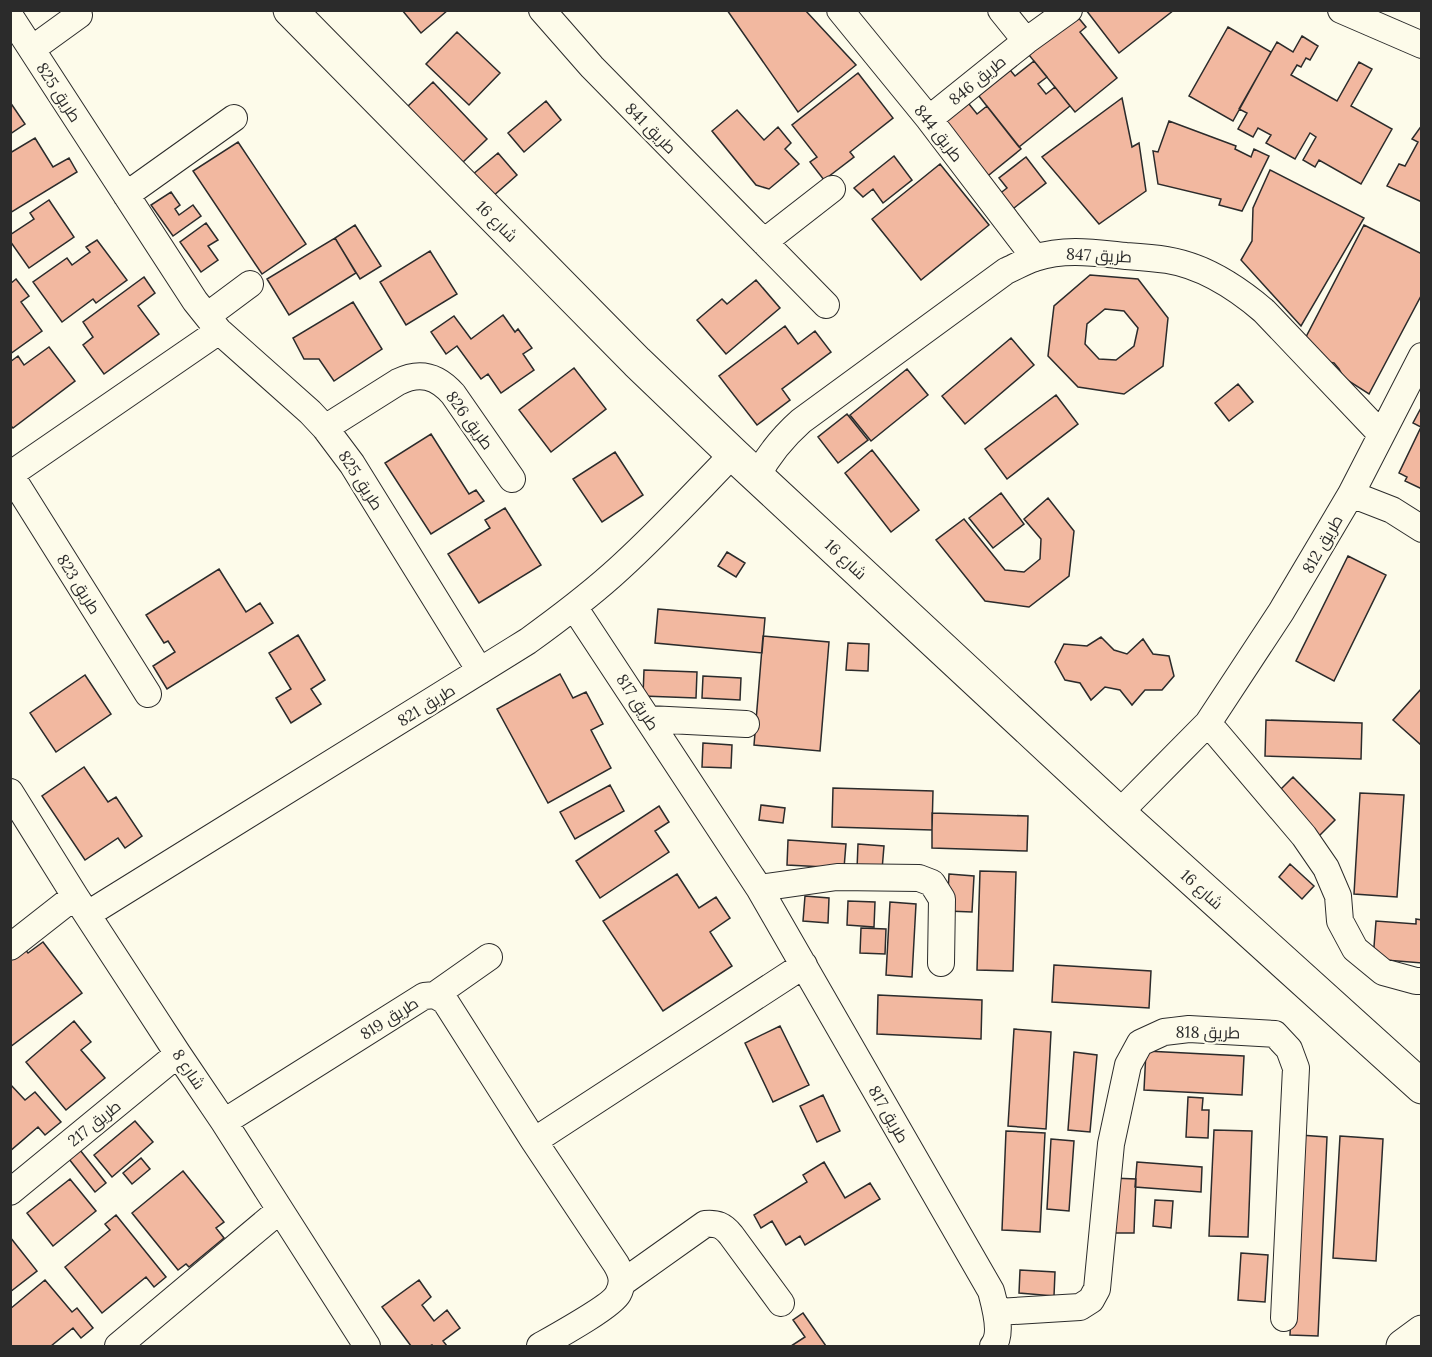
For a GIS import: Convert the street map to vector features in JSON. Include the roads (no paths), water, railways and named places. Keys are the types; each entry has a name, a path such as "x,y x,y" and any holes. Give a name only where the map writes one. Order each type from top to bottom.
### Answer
{"street":[{"name":"شارع 16","path":"290,10 629,354 733,454 1119,813 1422,1087"},
{"name":"طريق 841","path":"542,10 592,68 826,304"},
{"name":"طريق 844","path":"840,10 929,119 1035,258"},
{"path":"1001,10 1026,41"},
{"name":"طريق 846","path":"929,119 1026,41 1069,10"},
{"path":"1341,10 1422,45"},
{"name":"طريق 825","path":"32,49 79,15"},
{"name":"طريق 825","path":"10,16 195,301 213,323 325,428 352,464 480,672"},
{"path":"126,195 234,118"},
{"path":"764,242 832,189"},
{"name":"طريق 847","path":"757,476 776,446 801,421 1006,271 1035,258 1080,251 1169,260 1220,279 1243,293 1264,311 1381,434"},
{"path":"213,323 250,284"},
{"name":"طريق 823","path":"148,694 10,474 213,323"},
{"name":"طريق 812","path":"1119,813 1208,723 1281,612 1351,494 1422,356"},
{"name":"طريق 826","path":"325,428 407,377 428,377 438,381 453,394 512,478"},
{"name":"طريق 821","path":"10,947 480,672 528,640 574,607 612,575 733,454"},
{"path":"1351,494 1392,510 1422,529"},
{"name":"طريق 817","path":"574,607 759,888 991,1291 997,1312 997,1342 993,1347"},
{"path":"649,719 746,724"},
{"path":"1208,723 1304,836 1326,868 1338,896 1340,921 1355,949 1383,972 1422,981"},
{"name":"شارع 8","path":"10,792 367,1347"},
{"path":"759,888 837,877 919,878 932,883 942,899 941,963"},
{"path":"435,995 489,957"},
{"path":"534,1141 804,965"},
{"name":"طريق 819","path":"224,1122 424,996 435,995 445,1001 616,1264 621,1273 622,1283"},
{"name":"طريق 818","path":"997,1312 1080,1307 1091,1300 1097,1288 1111,1144 1128,1065 1140,1043 1164,1032 1189,1029 1275,1034 1289,1049 1296,1068 1284,1318"},
{"name":"طريق 217","path":"10,1192 178,1054"},
{"path":"118,1347 280,1210"},
{"path":"540,1347 617,1297 622,1283 705,1224 715,1223 724,1227 781,1303"},
{"path":"1403,1347 1422,1332"}]}
